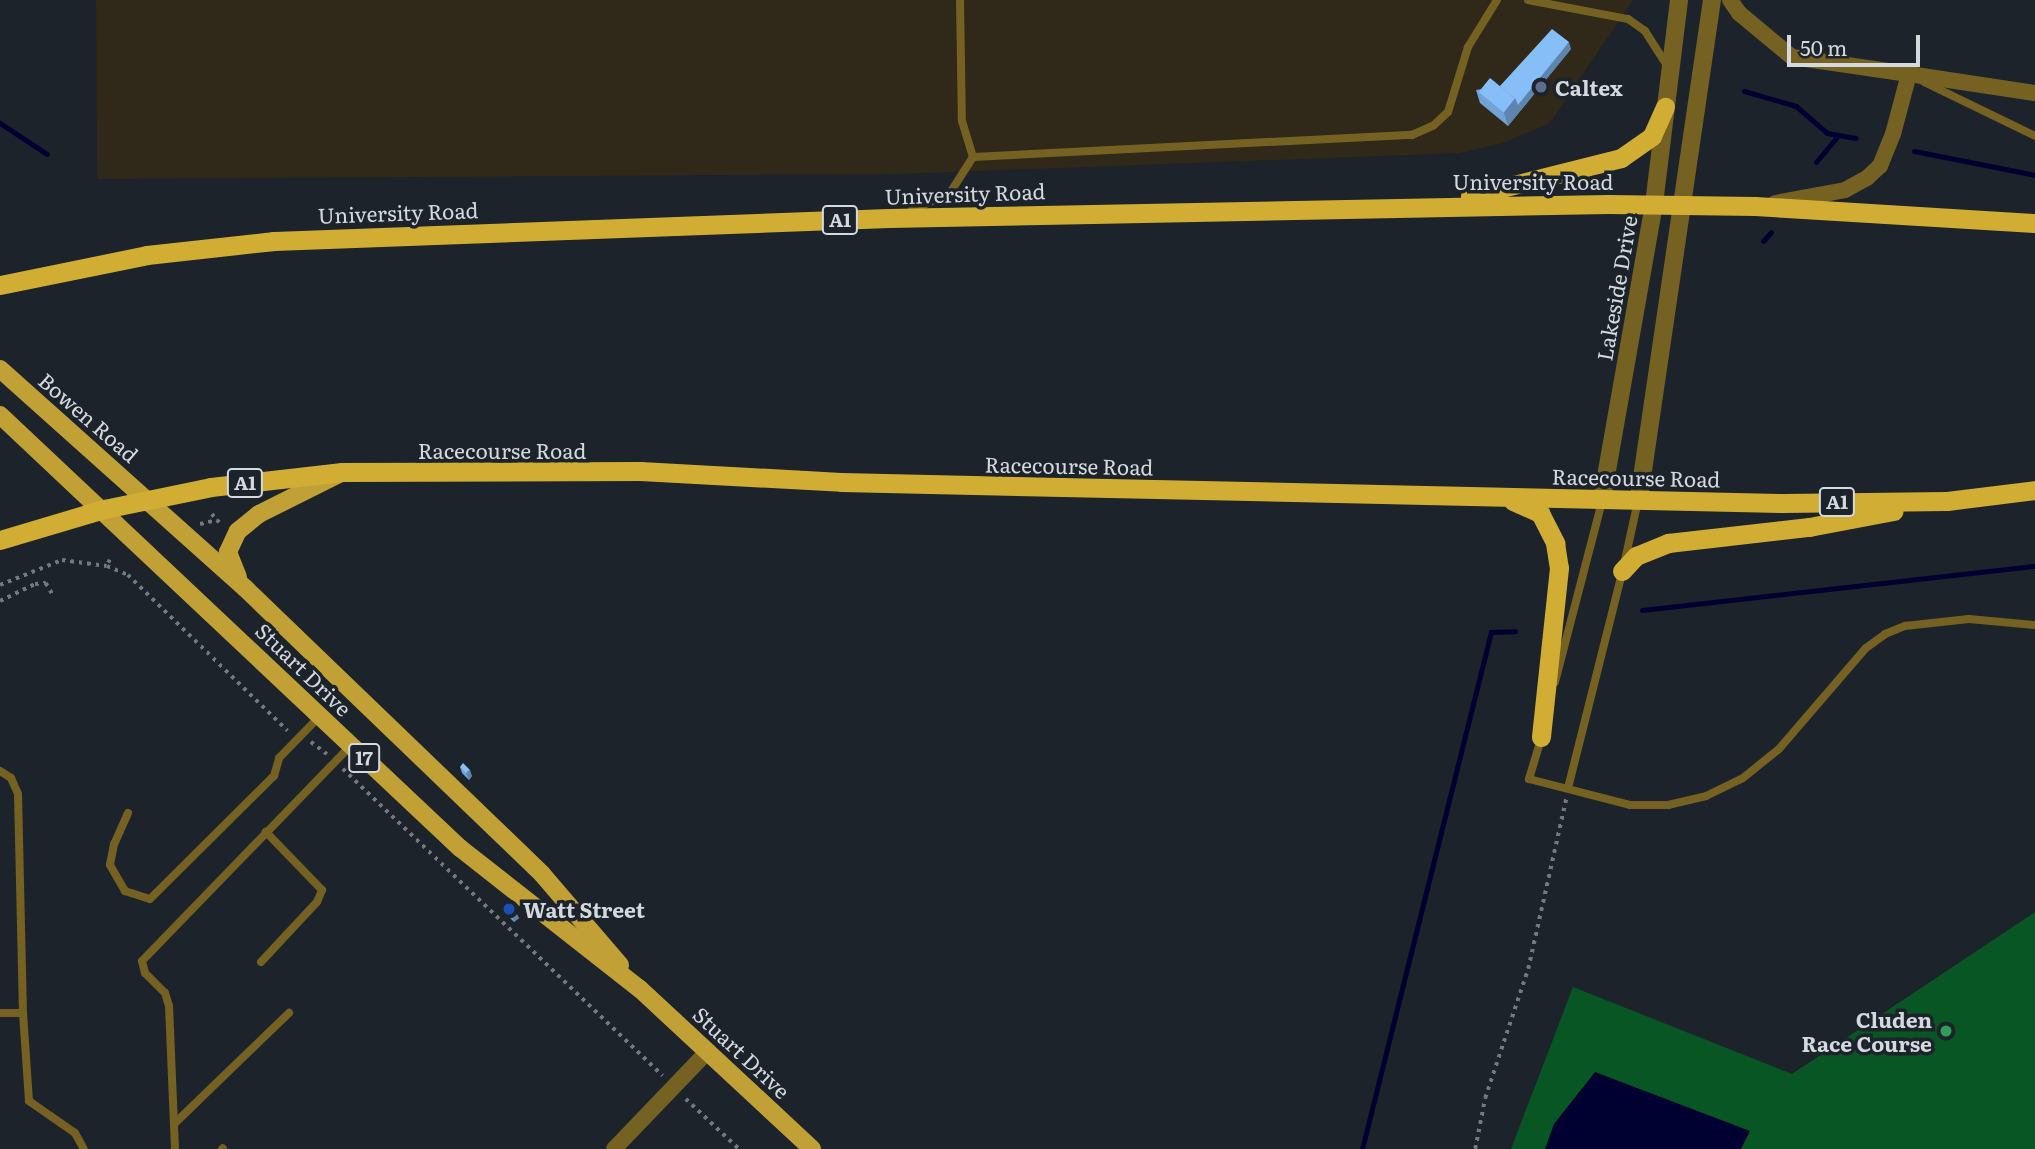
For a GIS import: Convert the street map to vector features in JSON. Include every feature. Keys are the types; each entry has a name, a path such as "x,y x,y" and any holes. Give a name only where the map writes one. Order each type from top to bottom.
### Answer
{"highway":[{"path":"1442,204 1620,158 1652,136 1665,107"},
{"name":"University Road","path":"3,281 147,255 274,241 889,218 1442,204 1684,205"},
{"name":"A1","path":"1684,205 1755,206 2035,223"},
{"name":"Racecourse Road","path":"104,509 211,488 342,472 640,471 842,482 1602,499 1947,501 2035,490"},
{"path":"1502,497 1540,513 1558,555 1559,584 1541,737"},
{"path":"1622,571 1636,556 1668,543 1809,527 1947,501"},
{"name":"A1","path":"0,540 104,509"}],"main road":[{"name":"Bowen Road","path":"0,369 149,500"},
{"name":"17","path":"0,415 104,509"},
{"path":"246,588 228,552 238,531 259,514 342,472"},
{"name":"Stuart Drive","path":"149,500 246,588 542,874 640,989"},
{"name":"Stuart Drive","path":"104,509 470,857 640,989 812,1149"}],"street":[{"name":"Lakeside Drive","path":"1602,499 1654,204 1679,0"},
{"path":"1639,498 1712,0"},
{"path":"1731,0 1738,13 1792,57 2035,93"},
{"path":"1755,206 1845,190 1867,178 1880,166 1893,134 1909,74"},
{"path":"614,1149 708,1051"}],"lane":[{"path":"889,218 950,193 973,157 962,121 960,0"},
{"path":"973,157 1412,135 1434,125 1448,112 1468,47 1497,0"},
{"path":"1528,0 1628,19 1645,31 1670,70"},
{"path":"1909,74 2035,136"},
{"path":"1568,788 1639,498"},
{"path":"1602,499 1530,779 1630,805 1668,805 1706,796 1743,778 1779,749 1866,648 1885,634 1905,626 1969,619 2035,625"},
{"path":"128,813 114,844 110,865 125,891 150,899 274,776 279,758 320,716"},
{"path":"175,1149 169,1006 165,993 145,973 142,961 351,745"},
{"path":"0,771 11,778 18,794 23,1013 29,1101 75,1133 84,1149"},
{"path":"261,962 317,902 322,890 266,832"},
{"path":"0,1013 23,1013"},
{"path":"174,1124 289,1013"}],"path":[{"path":"212,514 227,528"},
{"path":"198,524 217,520"},
{"path":"107,566 110,560"},
{"path":"0,585 55,561 107,566 128,575 292,734 301,736 335,762 662,1076"},
{"path":"0,601 35,584 46,583 53,595"},
{"path":"1475,1149 1485,1098 1528,969 1568,788"},
{"path":"689,1102 739,1149"}],"shaded area":[{"path":"96,0 1633,0 1550,123 1506,142 1460,153 900,174 97,179"},
{"path":"1595,1072 1750,1131 1741,1149 1545,1149 1554,1124"}],"green space":[{"name":"Cluden Race Course","path":"2035,912 2035,1149 1511,1149 1573,987 1792,1074"}],"building":[{"path":"1552,29 1569,42 1518,105 1515,98 1500,86"},
{"path":"1490,78 1515,98 1504,112 1479,92"},
{"path":"463,763 470,770 466,773 460,767"},
{"path":"511,906 516,912 512,916 506,911"}],"waterway":[{"path":"1744,91 1796,106 1827,133 1856,138"},
{"path":"0,123 47,154"},
{"path":"1816,162 1839,135"},
{"path":"1914,151 2035,175"},
{"path":"1763,241 1771,232"},
{"path":"1642,610 2035,566"},
{"path":"1362,1149 1491,632 1515,631"}],"place":[{"name":"Caltex","path":"1541,87"},
{"name":"Watt Street","path":"509,909"},
{"name":"Cluden Race Course","path":"1946,1031"}]}
